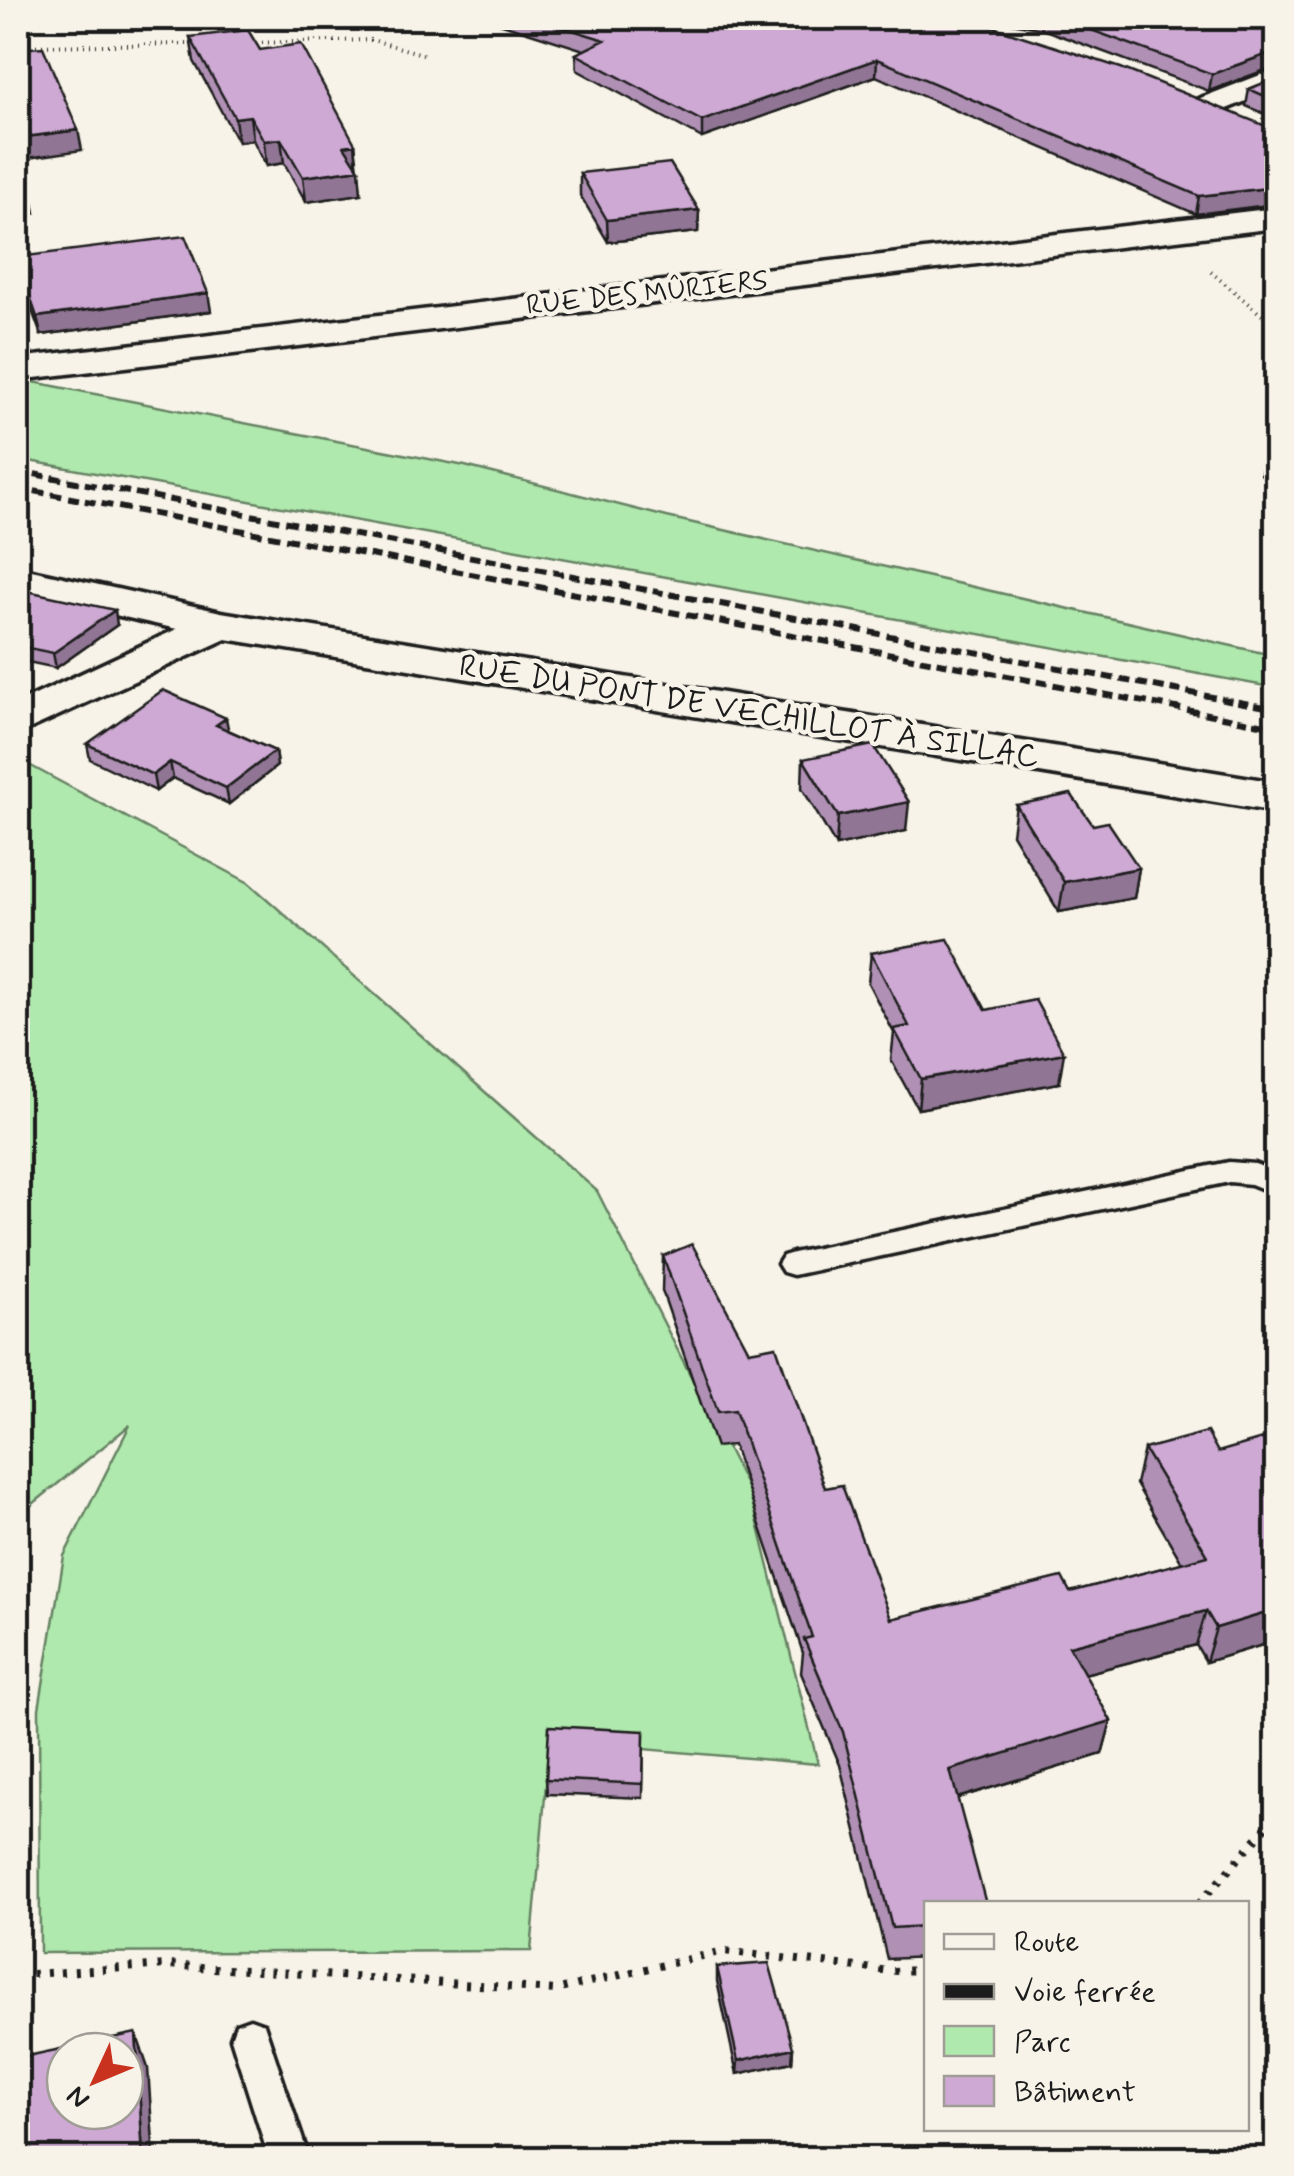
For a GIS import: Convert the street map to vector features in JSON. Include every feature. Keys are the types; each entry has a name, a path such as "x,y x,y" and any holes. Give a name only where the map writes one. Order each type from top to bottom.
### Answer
{"street":[{"path":"1209,106 1276,78"},
{"path":"1178,93 1244,121"},
{"name":"RUE DES MÛRIERS","path":"18,369 1276,218"},
{"name":"RUE DU PONT DE VECHILLOT À SILLAC","path":"18,580 221,625 1276,797"},
{"path":"18,720 221,625"}],"lane":[{"path":"793,1264 1229,1172 1254,1174 1276,1184"},
{"path":"250,2038 289,2158"}],"path":[{"path":"232,43 372,40 426,55"},
{"path":"18,46 212,44"},
{"path":"1164,234 1276,327"},
{"path":"18,1712 18,1751"},
{"path":"1202,1901 1276,1816"},
{"path":"18,1975 167,1965 555,1990 724,1950 890,1971 924,1970"}],"green space":[{"path":"18,379 465,466 667,517 1276,656 1276,688 18,459"},
{"path":"18,759 249,883 597,1191 751,1495 818,1764 550,1741 531,1951 40,1953 39,1709 64,1556 130,1425 18,1516"}],"building":[{"path":"533,18 966,18 1121,68 1276,130 1276,187 1199,196 877,59 702,121 576,54 605,40"},
{"path":"1058,18 1276,18 1276,51 1212,74"},
{"path":"248,30 260,50 301,44 355,144 344,146 359,169 303,177 281,139 264,141 250,116 235,118 190,37"},
{"path":"43,47 78,130 18,138 18,49"},
{"path":"1276,78 1276,101 1249,89"},
{"path":"18,140 31,192 18,193"},
{"path":"670,163 699,210 607,220 580,173"},
{"path":"185,236 208,293 37,317 18,262 18,257"},
{"path":"1276,453 1276,466 1265,455"},
{"path":"18,589 115,610 53,653 18,646"},
{"path":"163,690 226,718 216,725 275,751 226,788 170,762 153,775 87,744"},
{"path":"873,745 909,802 838,816 803,759"},
{"path":"1071,794 1093,825 1108,822 1139,868 1064,882 1016,805"},
{"path":"948,939 986,1010 1035,1000 1064,1053 921,1079 894,1029 909,1026 871,953"},
{"path":"692,1244 749,1351 776,1346 825,1488 842,1485 891,1619 1062,1577 1070,1592 1208,1556 1144,1449 1207,1432 1218,1452 1276,1435 1276,1610 1216,1628 1206,1611 1069,1646 1111,1721 950,1770 985,1901 924,1901 924,1926 892,1928 843,1732 804,1639 812,1637 735,1410 718,1412 663,1256"},
{"path":"549,1726 644,1731 643,1784 546,1779"},
{"path":"769,1963 793,2048 738,2061 717,1967"},
{"path":"45,2052 45,2131 141,2131 143,2158 18,2158 18,2058"}],"railway":[{"path":"18,471 1276,709"},
{"path":"18,488 1276,727"}]}
